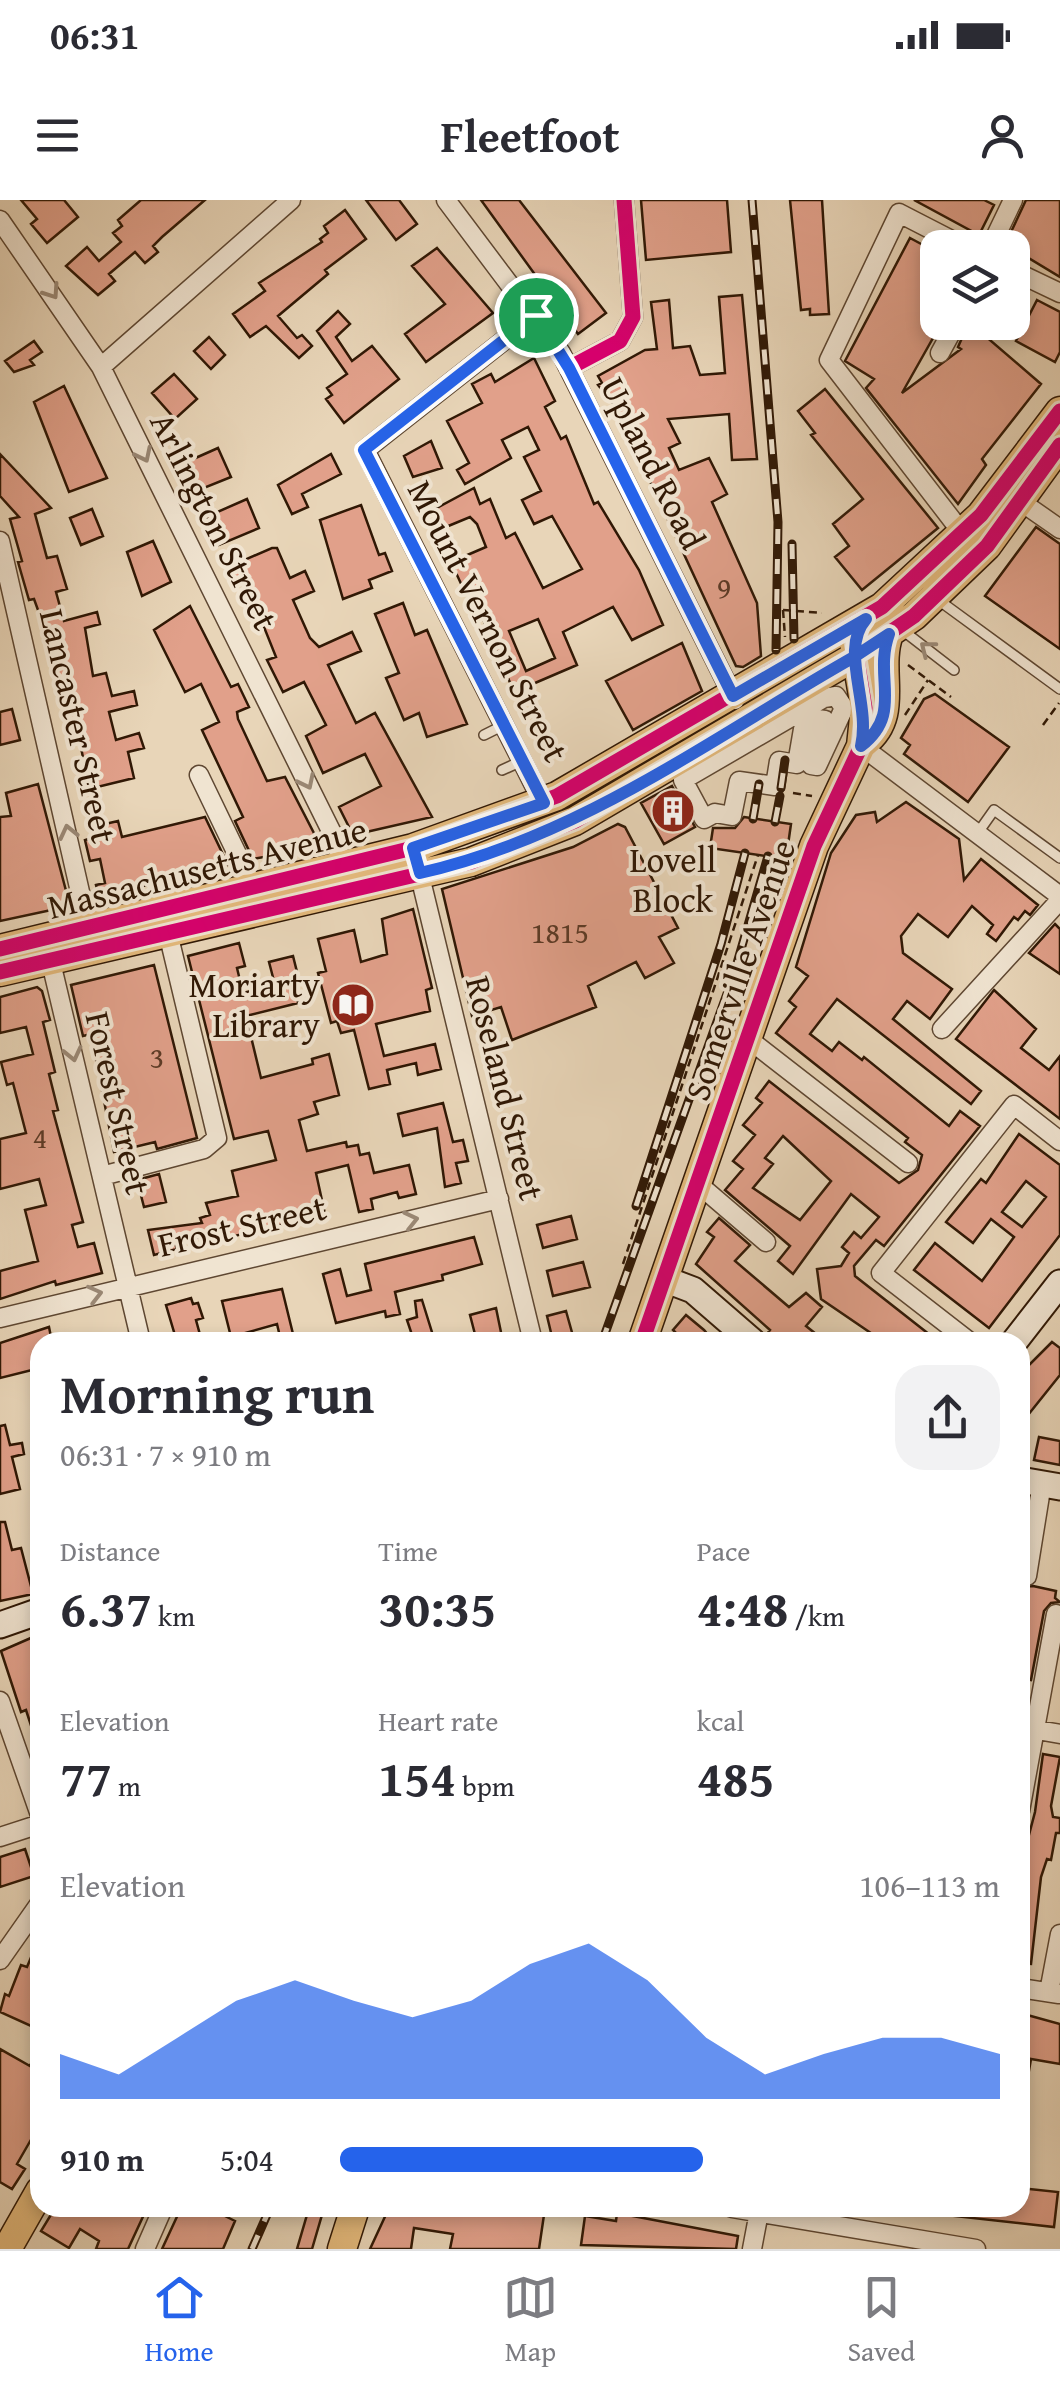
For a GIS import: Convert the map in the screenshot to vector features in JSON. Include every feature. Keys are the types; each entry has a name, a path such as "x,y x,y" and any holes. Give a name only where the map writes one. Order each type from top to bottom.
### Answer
{"main road":[{"name":"Massachusetts Avenue","path":"0,949 48,948 168,934 416,861 854,657 964,534 1060,411"},
{"name":"Massachusetts Avenue","path":"0,972 88,927 341,866 496,854 561,827 739,708 882,623 936,598 988,546 1060,445"},
{"name":"Somerville Avenue","path":"861,746 878,731 885,716 882,623"},
{"name":"Somerville Avenue","path":"645,1332 816,840 861,746 865,708 854,657"},
{"path":"7,2238 30,2205"},
{"path":"342,2249 352,2217"}],"street":[{"path":"101,367 292,200"},
{"name":"Upland Road","path":"446,200 536,315 569,368 739,708"},
{"path":"569,368 612,347 629,329 633,308 624,200"},
{"path":"999,230 1013,200"},
{"path":"932,230 899,213 829,360 964,534"},
{"name":"Arlington Street","path":"0,220 101,367 338,845 341,866"},
{"path":"1030,279 1060,293"},
{"name":"Mount Vernon Street","path":"536,315 364,450 544,803"},
{"path":"940,352 947,340"},
{"path":"1020,502 1060,530"},
{"name":"Lancaster Street","path":"0,541 8,606 88,927"},
{"path":"836,696 844,706 817,766 811,765 815,738 822,740 825,720 817,719 803,730 798,764 780,761 775,786 739,781 732,816 715,813 704,818 683,780 826,697 836,696"},
{"path":"861,746 1060,898 942,1029"},
{"path":"199,775 254,887"},
{"name":"Roseland Street","path":"416,861 531,1332"},
{"path":"102,1176 198,1151 212,1146 217,1138 168,934"},
{"name":"Forest Street","path":"48,948 139,1332"},
{"path":"747,1038 908,1163"},
{"path":"957,1332 882,1273 1014,1105 1060,1141"},
{"path":"697,1183 766,1242"},
{"name":"Frost Street","path":"0,1318 499,1199"},
{"path":"664,1279 693,1290 741,1332"},
{"path":"1022,1332 1060,1283"},
{"path":"1030,1556 1041,1483"},
{"path":"0,1625 30,1614"},
{"path":"1030,1717 1056,1614"},
{"path":"0,1701 30,1786"},
{"path":"1030,1729 1060,1734"},
{"path":"0,1837 30,1827"},
{"path":"0,1960 30,1917"},
{"path":"1054,1993 1060,1934"},
{"path":"145,2249 159,2217"},
{"path":"752,2249 757,2217"},
{"path":"787,2217 976,2249"}],"lane":[{"path":"936,598 1060,689"},
{"path":"882,623 954,670"},
{"path":"484,734 504,724"},
{"path":"502,770 522,760"},
{"path":"979,836 994,810 1060,858"}],"path":[{"path":"786,644 783,610 822,613"},
{"path":"903,661 951,697"},
{"path":"902,721 928,680"},
{"path":"1043,725 1059,703"},
{"path":"800,794 812,796"},
{"path":"623,1264 728,956 758,855"}],"building":[{"path":"21,200 64,200 78,217 47,243 31,224 37,219"},
{"path":"141,200 205,200 153,246 158,252 145,263 135,252 109,274 115,281 98,295 66,266 87,247 99,261 121,242 113,233 122,226 118,220"},
{"path":"366,200 399,200 417,224 396,240"},
{"path":"481,200 519,200 606,313 578,334"},
{"path":"641,200 727,200 731,252 646,260"},
{"path":"790,200 822,200 829,314 810,315 810,309 801,310"},
{"path":"914,200 984,200 994,205 982,230 970,230"},
{"path":"1026,200 1060,200 1060,277 1030,259 1030,230 1012,230"},
{"path":"345,210 366,239 325,270 328,274 278,316 297,338 302,335 312,346 299,358 266,326 250,337 233,314 265,291 259,283 322,242 320,239 328,233 324,226"},
{"path":"910,238 920,243 920,340 932,340 902,393 961,349 958,347 961,340 990,340 1041,384 982,459 986,465 958,504 866,388 874,379 845,361"},
{"path":"437,248 493,313 426,362 405,334 445,304 412,266"},
{"path":"742,295 757,459 732,460 729,414 668,419 680,443 669,448 679,470 709,458 727,494 712,502 757,603 761,656 743,667 736,666 615,406 598,385 602,383 598,376 645,350 657,349 651,302 669,300 673,348 690,346 700,375 725,373 719,297"},
{"path":"1037,300 1060,312 1060,352 1055,362 1016,341 1030,340 1030,314"},
{"path":"338,311 350,324 336,337 352,361 372,346 399,379 344,423 326,399 332,395 327,388 347,374 317,331"},
{"path":"209,337 225,355 211,369 194,351"},
{"path":"34,341 42,352 30,360 34,365 14,372 5,361"},
{"path":"534,358 555,401 545,407 561,439 566,436 594,504 598,502 639,570 663,625 632,640 613,607 563,632 577,665 514,692 469,586 463,588 451,562 486,547 477,524 470,517 441,529 433,510 474,488 480,504 490,499 506,538 515,533 543,588 582,569 552,516 534,524 522,500 541,491 524,457 539,450 528,427 502,440 511,458 465,484 457,470 469,463 447,421 482,403 472,384 491,374 495,382","holes":["538,619 555,658 526,671 509,631"]},
{"path":"174,374 197,399 175,419 152,393"},
{"path":"64,386 107,478 69,492 34,402"},
{"path":"825,389 938,528 862,590 835,557 849,546 833,524 863,499 811,435 815,433 798,411"},
{"path":"431,441 442,468 413,477 404,456"},
{"path":"218,448 231,477 194,492 182,464"},
{"path":"0,454 51,508 35,514 47,558 57,556 67,589 56,592 64,621 97,612 100,624 85,628 93,676 106,673 112,696 134,691 137,705 109,712 116,740 139,733 144,748 128,752 134,778 89,789 80,742 75,729 70,730 46,632 34,599 29,600 18,562 22,561 10,519 19,517 0,496"},
{"path":"331,454 341,474 302,494 308,507 292,514 278,485"},
{"path":"247,499 259,528 219,545 206,517"},
{"path":"361,505 379,555 385,553 392,571 369,580 372,588 343,599 320,520"},
{"path":"92,509 103,536 81,545 70,518"},
{"path":"1036,527 1060,544 1060,649 985,596"},
{"path":"153,541 171,582 142,596 127,552"},
{"path":"277,548 290,578 305,571 314,591 293,600 310,638 319,647 352,632 361,651 328,665 356,723 375,713 432,817 353,835 339,807 381,786 365,754 323,773 306,736 326,725 304,682 283,692 267,660 276,657 244,577 233,582 226,568"},
{"path":"403,603 415,635 427,630 467,724 427,737 419,713 404,720 386,678 399,673 375,614"},
{"path":"190,606 231,687 238,684 249,707 237,712 238,719 267,781 285,777 318,841 314,848 253,859 235,821 243,817 202,730 219,722 201,684 185,692 154,630"},
{"path":"682,643 702,691 633,730 606,681"},
{"path":"935,694 1009,747 968,802 904,754 910,745 901,738 924,699"},
{"path":"12,709 20,740 0,745 0,712"},
{"path":"38,784 70,906 0,921 0,817 11,816 6,793"},
{"name":"Lovell Block","path":"672,786 695,827 664,844 641,803"},
{"path":"906,802 959,839 964,880 981,859 1038,905 1030,915 1025,911 1018,920 1014,917 996,941 987,934 993,925 972,906 948,937 918,914 901,936 903,953 952,989 930,1019 907,1001 893,1019 981,1091 971,1104 837,999 810,1034 832,1051 839,1042 862,1060 864,1057 949,1126 960,1111 980,1126 884,1246 876,1240 854,1266 855,1276 926,1332 869,1332 821,1299 817,1269 841,1266 849,1253 842,1247 854,1232 861,1238 879,1217 851,1194 793,1274 778,1261 790,1246 725,1190 743,1169 733,1161 755,1135 743,1125 762,1103 756,1098 769,1081 899,1183 918,1170 922,1155 905,1142 908,1138 776,1033 796,1007 789,1001 808,976 796,967 831,853 856,815 875,812 877,822","holes":["783,1136 831,1181 800,1220 753,1188 773,1164 765,1158"]},
{"path":"205,817 228,865 99,897 96,885 105,883 100,859 90,861 85,840 95,837 92,827 118,821 122,837"},
{"path":"744,817 791,824 786,859 710,848 713,828 735,828"},
{"path":"618,824 625,827 678,928 659,937 674,963 645,978 636,962 588,986 596,1007 512,1040 501,1007 472,1016 442,889 573,847"},
{"path":"413,909 432,988 426,990 430,1011 376,1024 384,1056 435,1044 441,1069 418,1075 416,1063 387,1070 390,1084 369,1089 354,1030 341,1033 337,1021 331,1023 318,973 326,971 318,939 354,930 361,962 387,954 382,919"},
{"path":"1055,924 1060,929 1060,974 1029,953"},
{"path":"239,943 245,966 237,968 243,993 275,985 269,962 293,956 300,984 294,986 298,1003 246,1016 261,1078 313,1064 312,1059 329,1054 339,1095 314,1102 318,1114 299,1120 307,1151 346,1142 347,1147 358,1145 360,1155 369,1153 374,1173 409,1165 416,1194 399,1198 397,1192 371,1199 373,1209 359,1212 348,1165 316,1173 325,1214 206,1243 205,1236 175,1243 177,1249 154,1255 148,1230 202,1223 200,1218 210,1215 206,1203 238,1196 232,1171 276,1160 268,1131 234,1139 188,956"},
{"path":"154,965 197,1138 157,1149 155,1142 114,1152 91,1034 83,1036 71,985"},
{"path":"37,987 42,991 50,1020 43,1022 55,1072 49,1074 58,1110 53,1111 83,1222 72,1225 78,1247 94,1243 102,1273 56,1285 55,1281 0,1299 0,1271 38,1261 25,1210 46,1205 39,1179 0,1189 0,1139 26,1133 13,1083 7,1085 1,1062 33,1054 26,1027 0,1033 0,997"},
{"path":"994,990 1036,1029 1021,1048 1049,1070 1060,1056 1060,1119 956,1039"},
{"path":"443,1103 453,1142 463,1140 468,1161 456,1163 461,1183 445,1187 437,1128 403,1136 398,1114"},
{"path":"1019,1134 1060,1165 1060,1235 989,1328 914,1270 935,1243 982,1281 1014,1237 991,1219 973,1243 946,1222 981,1179 986,1183","holes":["1026,1181 1046,1197 1022,1227 1002,1212"]},
{"path":"159,1174 166,1202 144,1207 137,1180"},
{"path":"571,1216 577,1239 543,1248 537,1225"},
{"path":"719,1218 750,1245 735,1261 789,1307 806,1293 822,1307 806,1326 814,1332 768,1332 696,1264 714,1237 707,1232"},
{"path":"474,1237 482,1264 442,1275 443,1280 395,1292 400,1314 386,1317 385,1311 336,1323 323,1274 340,1269 347,1296 371,1290 365,1264"},
{"path":"583,1262 590,1287 553,1296 547,1271"},
{"path":"282,1289 293,1332 279,1332 277,1324 249,1332 230,1332 222,1301"},
{"path":"191,1298 193,1304 198,1303 203,1318 196,1320 199,1332 174,1332 166,1305"},
{"path":"422,1300 432,1332 411,1332 407,1320 417,1317 415,1301"},
{"path":"496,1308 501,1332 474,1332 470,1315"},
{"path":"566,1311 572,1332 551,1332 547,1316"},
{"path":"686,1315 706,1332 675,1332"},
{"path":"30,1333 30,1370 0,1378 0,1343"},
{"path":"1052,1342 1060,1348 1060,1375 1030,1412 1030,1364"},
{"path":"5,1425 10,1445 22,1443 24,1454 12,1457 20,1489 0,1494 0,1426"},
{"path":"1039,1437 1060,1441 1060,1465 1034,1460"},
{"path":"0,1522 5,1522 12,1550 21,1548 30,1595 0,1601"},
{"path":"1030,1586 1056,1591 1055,1598 1060,1602 1051,1603 1044,1611 1031,1680 1030,1680"},
{"path":"30,1638 30,1722 26,1710 21,1712 1,1651"},
{"path":"1043,1754 1060,1757 1051,1806 1053,1817 1060,1818 1060,1833 1056,1833 1051,1860 1047,1859 1041,1877 1031,1964 1030,1831"},
{"path":"25,1849 30,1877 0,1887 0,1857"},
{"path":"30,1960 30,2026 0,2012 21,1965 27,1967"},
{"path":"1030,2016 1060,2024 1060,2064 1031,2059 1030,2065"},
{"path":"0,2049 30,2066 30,2141 17,2164 25,2169 12,2189 0,2182"},
{"path":"1030,2189 1058,2192 1054,2227 963,2217 1030,2217"},
{"path":"50,2217 143,2217 128,2249 96,2249 99,2241 80,2229 69,2248 41,2231"},
{"path":"177,2217 227,2217 235,2221 223,2249 162,2249"},
{"path":"306,2217 321,2217 312,2249 297,2249"},
{"path":"385,2217 544,2217 539,2249 450,2249 453,2234 414,2228 411,2249 370,2249"},
{"path":"585,2217 616,2221 616,2217 638,2217 738,2236 736,2249 581,2245"}],"railway":[{"path":"752,200 778,522 776,650"},
{"path":"792,544 794,639"},
{"path":"781,788 785,760"},
{"path":"753,819 759,784"},
{"path":"775,822 780,796"},
{"path":"636,1206 721,944 745,853"},
{"path":"606,1332 733,977 768,856"},
{"path":"252,2249 266,2217"}],"cycle path":[{"path":"569,368 620,341 633,317 624,200"},
{"path":"0,949 413,848 557,796 882,607 981,515 1060,411"},
{"path":"0,972 471,862 575,821 854,657 914,616 987,546 1060,445"},
{"path":"645,1332 814,846 861,746 865,708 854,641"}],"place":[{"name":"Lovell Block","path":"673,811"},
{"name":"Moriarty Library","path":"353,1005"}],"route":[{"path":"536,315 364,450 544,803 413,848 420,873 510,849 575,820 722,736 854,657 889,634 883,660 886,712 878,731 861,746 865,708 854,657 853,648 856,631 866,619 733,696 569,368 536,315"}]}
